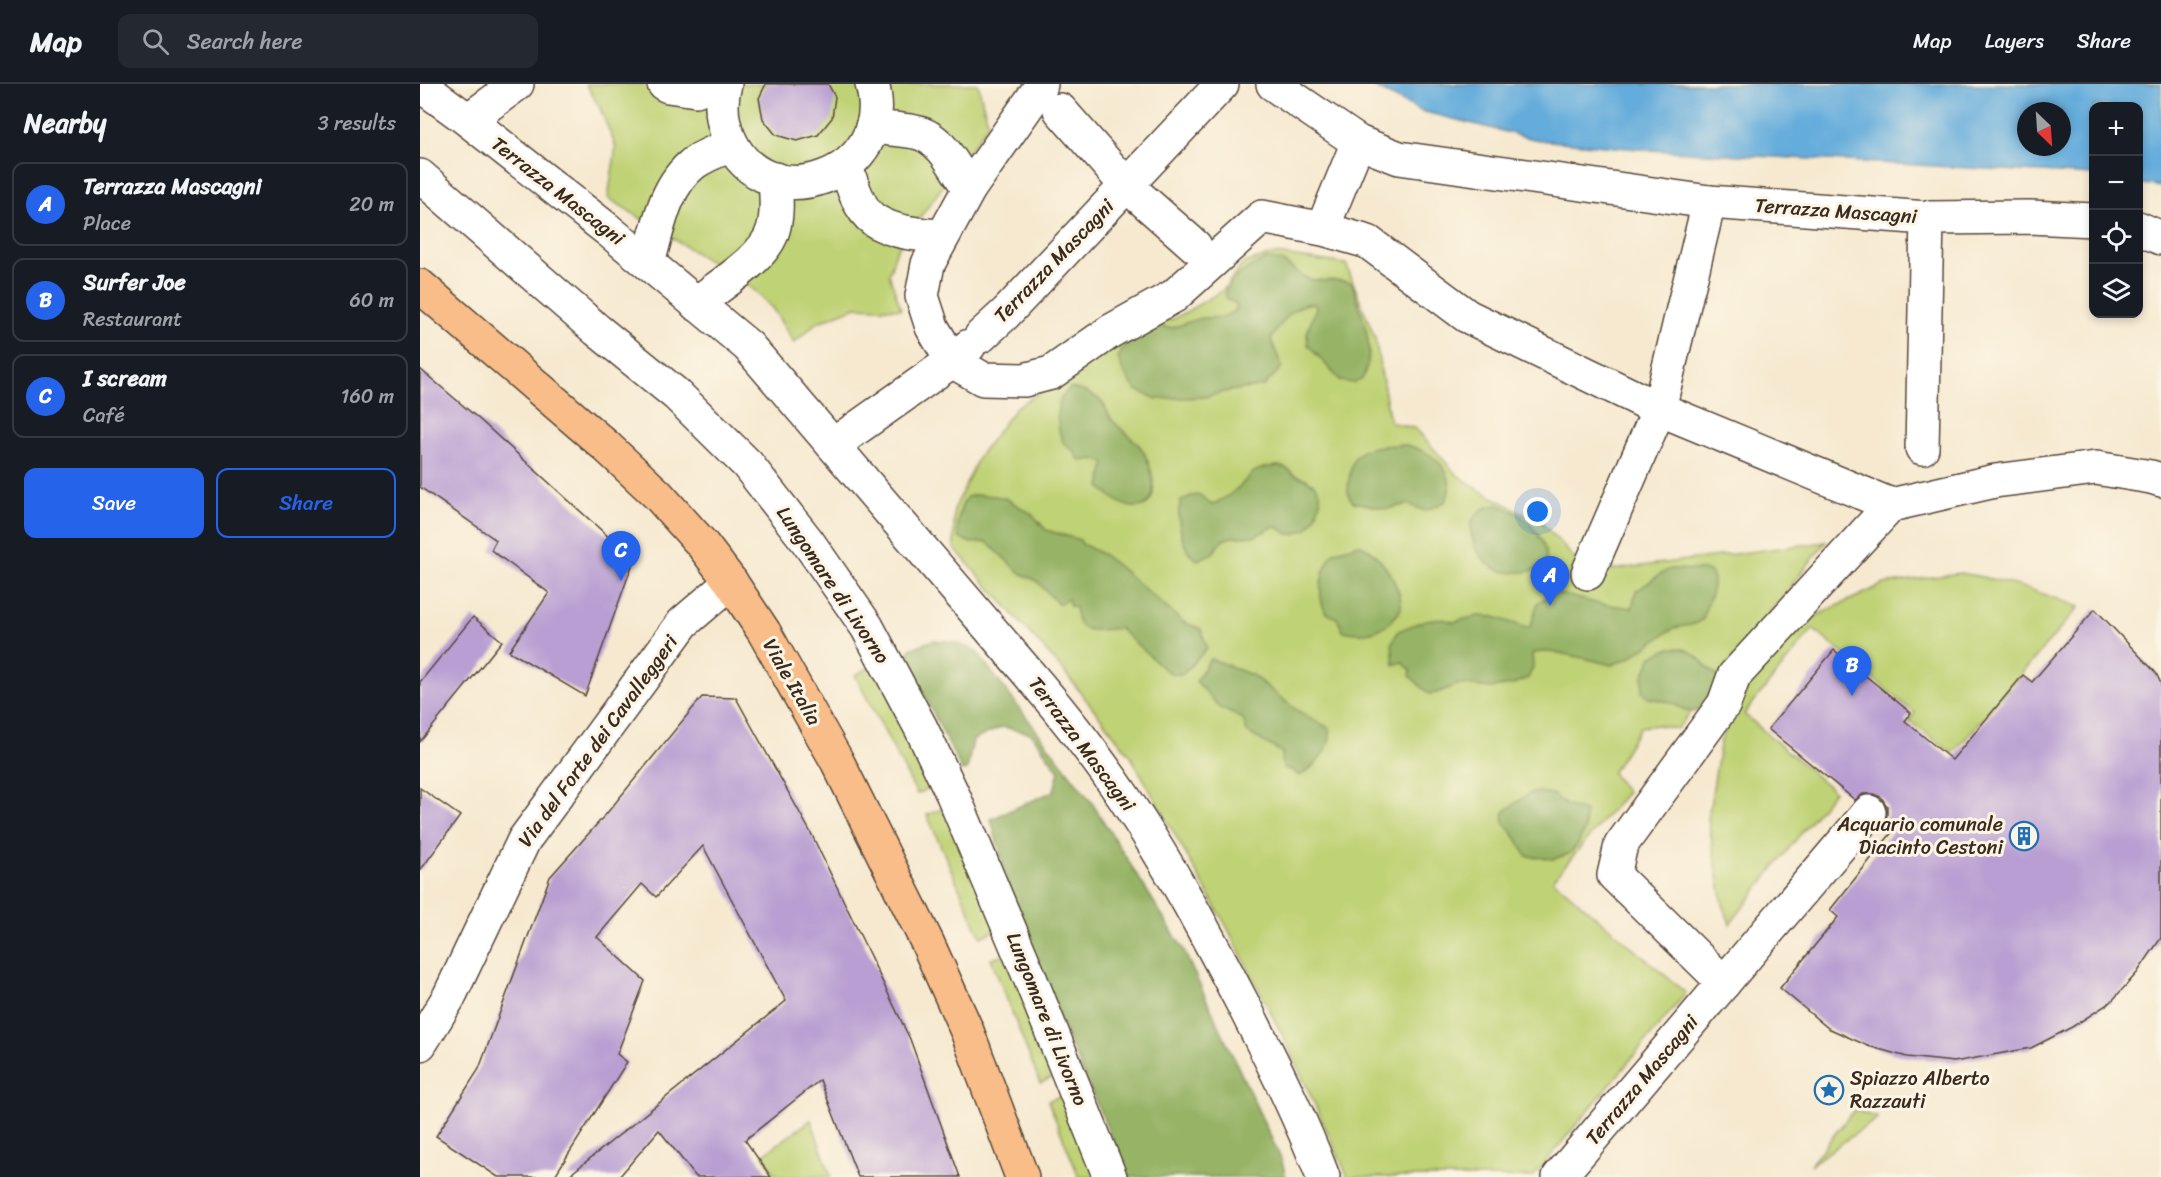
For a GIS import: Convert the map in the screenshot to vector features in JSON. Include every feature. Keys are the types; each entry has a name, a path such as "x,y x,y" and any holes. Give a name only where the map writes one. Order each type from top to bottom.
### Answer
{"main road":[{"name":"Viale Italia","path":"420,286 607,447 658,495 702,544 731,582 764,632 837,761 927,942 967,1031 1022,1177"}],"street":[{"name":"Terrazza Mascagni","path":"468,120 517,84"},
{"path":"664,84 696,90 710,84"},
{"path":"725,84 722,95 722,112 725,129 732,145 754,169 787,182 812,181 836,173 862,149 872,127 875,102 872,84"},
{"name":"Terrazza Mascagni","path":"833,445 952,361 1006,313 1222,84"},
{"name":"Terrazza Mascagni","path":"1273,84 1358,142 1399,158 1709,202 1927,218 2030,217 2089,220"},
{"name":"Terrazza Mascagni","path":"420,85 468,120 648,263 748,346 1040,687 1080,736 1126,800 1208,937 1277,1073 1307,1136 1323,1177"},
{"name":"Terrazza Mascagni","path":"1202,252 1126,185 1050,98 969,189 928,264 922,296 932,327 952,361 983,379 1024,380 1051,373 1111,331 1174,296 1202,252 1262,217 1326,221 1368,242 1467,316 1659,409 1906,501 1922,450 1927,218"},
{"path":"872,127 916,132 931,138 946,154 969,189"},
{"path":"1326,221 1358,142"},
{"name":"Terrazza Mascagni","path":"648,263 670,192 676,182 694,164 732,145"},
{"path":"846,166 856,196 873,220 921,236 943,236"},
{"name":"Lungomare di Livorno","path":"420,176 588,322 677,395 747,464 808,542 867,627 921,728 953,795 1110,1177"},
{"path":"696,304 752,260 766,246 773,232 776,217 775,179"},
{"path":"1588,573 1659,409 1709,202"},
{"path":"2143,230 2161,238"},
{"path":"1724,983 1614,875 1621,845 1724,704 1734,676 1906,501 2006,479 2097,468 2161,480"},
{"name":"Via del Forte dei Cavalleggeri","path":"420,1044 449,997 524,840 683,623 731,582"},
{"name":"Terrazza Mascagni","path":"1559,1177 1869,812"}],"green space":[{"path":"586,84 978,84 988,124 897,249 889,274 901,309 856,307 816,323 794,343 773,309 752,288 608,198 616,147 600,108"},
{"path":"1275,254 1346,264 1375,338 1390,422 1416,429 1456,474 1481,491 1541,522 1588,573 1826,542 1677,729 1658,725 1640,727 1612,773 1627,792 1553,880 1686,993 1533,1177 1348,1177 1289,1048 1227,927 1130,755 1062,669 954,548 954,510 979,456 1016,407 1154,323 1174,319 1222,291 1244,263"},
{"path":"1267,259 1285,263 1309,279 1341,280 1352,283 1364,322 1369,351 1362,379 1354,383 1341,381 1308,345 1307,333 1316,308 1315,304 1307,304 1294,310 1271,339 1282,367 1264,386 1205,397 1157,399 1136,390 1123,372 1118,358 1132,336 1149,328 1171,328 1198,319 1229,314 1237,307 1235,303 1227,300 1225,292 1228,286 1243,272"},
{"path":"1070,388 1097,398 1112,420 1142,449 1149,464 1153,483 1153,492 1145,505 1131,507 1112,497 1100,487 1105,463 1093,459 1080,461 1074,451 1064,444 1059,431 1057,413 1061,398"},
{"path":"1406,445 1425,452 1441,464 1449,482 1445,502 1425,511 1408,504 1387,509 1353,502 1349,497 1348,489 1353,461 1357,455 1369,448"},
{"path":"1278,466 1306,479 1316,486 1320,493 1315,518 1307,529 1288,534 1273,527 1255,536 1232,537 1223,540 1213,553 1198,560 1192,556 1181,533 1179,508 1181,501 1200,495 1212,505 1231,494 1255,471"},
{"path":"976,495 1007,499 1032,514 1046,530 1080,540 1082,544 1102,554 1183,622 1201,629 1207,648 1183,674 1172,674 1119,628 1099,630 1084,628 1079,622 1075,607 1070,606 1068,599 1058,604 1037,581 1020,573 987,542 971,543 959,538 960,512 967,497"},
{"path":"1498,505 1524,518 1537,533 1547,559 1540,567 1528,572 1505,572 1493,567 1476,549 1471,526 1475,516 1484,509"},
{"path":"1358,544 1373,553 1387,570 1397,589 1401,607 1383,627 1364,633 1343,631 1337,618 1326,613 1321,598 1323,573 1334,552"},
{"path":"1671,569 1703,570 1712,573 1712,592 1703,619 1695,624 1674,628 1629,658 1612,665 1572,655 1539,652 1532,654 1533,667 1528,678 1512,685 1491,688 1459,684 1429,694 1410,676 1411,670 1402,662 1394,665 1392,643 1398,631 1426,620 1443,619 1453,622 1478,616 1495,617 1527,628 1531,625 1538,602 1556,593 1596,603 1632,608 1636,591"},
{"path":"1960,573 2021,587 2079,607 1953,753 1909,721 1915,713 1813,629 1744,714 1834,791 1730,924 1723,904 1708,818 1721,740 1756,671 1814,617 1884,584"},
{"path":"933,640 952,642 975,650 1092,803 1182,947 1282,1161 1286,1177 1129,1177 1020,930 991,819 1054,791 1059,771 1031,733 1002,727 973,740 967,770 962,771 907,660 910,649"},
{"path":"1670,648 1688,651 1723,678 1711,705 1694,712 1670,702 1649,698 1642,692 1643,676 1652,656"},
{"path":"1210,659 1252,675 1298,711 1329,728 1329,742 1326,749 1311,768 1299,776 1294,771 1284,768 1281,760 1283,753 1247,732 1243,719 1220,708 1196,681"},
{"path":"874,665 937,785 917,794 855,675"},
{"path":"1539,792 1552,794 1567,806 1585,811 1585,829 1578,844 1569,854 1553,859 1527,856 1505,824 1504,812 1528,794"},
{"path":"947,807 1000,928 981,937 927,815"},
{"path":"1009,952 1058,1075 1040,1083 991,959"},
{"path":"1068,1093 1102,1177 1079,1177 1048,1101"},
{"path":"1854,1110 1878,1118 1810,1165"},
{"path":"811,1120 831,1177 777,1177 763,1155"}],"water":[{"path":"1368,84 2161,84 2161,187 2143,184 2143,102 2089,102 2089,175 1650,150 1538,140 1421,111"}],"building":[{"path":"766,84 828,84 835,97 832,118 818,135 797,141 776,135 763,119 759,98"},
{"path":"420,369 480,420 634,560 585,696 509,651 549,593 491,550 496,540 420,487"},
{"name":"Acquario comunale Diacinto Cestoni","path":"2095,609 2156,673 2161,684 2161,938 2137,973 2111,1002 2072,1027 2031,1048 1954,1062 1907,1057 1868,1046 1828,1028 1780,988 1838,917 1830,910 1893,831 1884,823 1887,806 1881,797 1863,794 1855,800 1768,729 1834,650 1911,713 1905,721 1952,760 2023,675 2032,682"},
{"path":"473,617 502,641 420,742 420,682"},
{"path":"702,697 736,698 811,833 910,1039 960,1177 858,1177 820,1080 745,1140 771,1177 696,1177 659,1130 619,1177 567,1177 786,1001 703,846 656,897 642,884 597,937 645,981 617,1054 627,1062 554,1177 498,1177 436,1136 479,1069 550,877 607,813"},
{"path":"420,788 460,816 420,871"}],"place":[{"name":"I scream","path":"621,581"},
{"name":"Terrazza Mascagni","path":"1550,606"},
{"name":"Surfer Joe","path":"1852,696"},
{"name":"Acquario comunale Diacinto Cestoni","path":"2024,836"},
{"name":"Spiazzo Alberto Razzauti","path":"1829,1090"}]}
